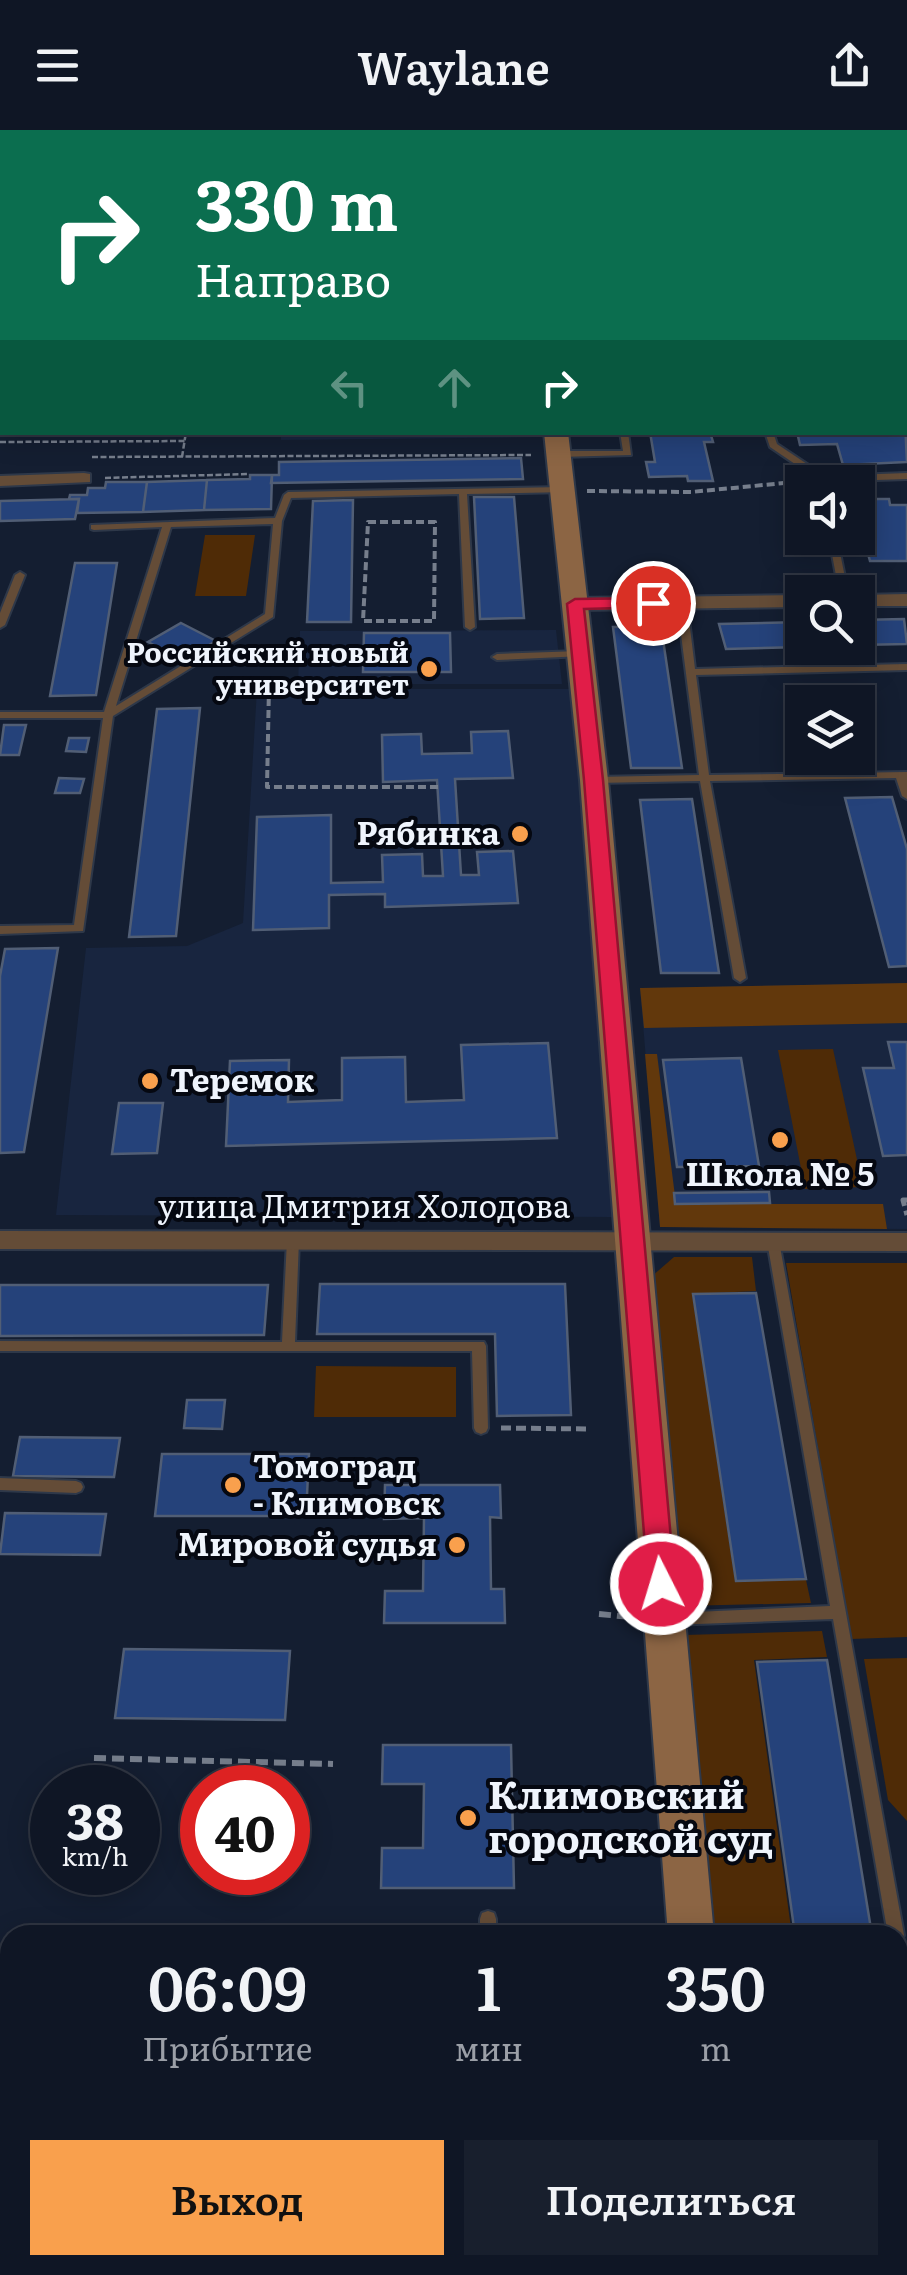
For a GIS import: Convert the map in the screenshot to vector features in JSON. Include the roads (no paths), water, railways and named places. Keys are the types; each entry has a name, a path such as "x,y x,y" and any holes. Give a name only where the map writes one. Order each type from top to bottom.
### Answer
{"street":[{"path":"558,443 571,490 575,604 594,780 689,1925"},
{"path":"0,481 84,478"},
{"path":"875,601 907,600"},
{"path":"575,604 785,602"},
{"name":"улица Дмитрия Холодова","path":"0,1240 907,1242"}],"lane":[{"path":"558,443 628,452 625,435"},
{"path":"770,435 773,445 800,465"},
{"path":"875,477 907,476"},
{"path":"0,715 108,715 270,615 278,520 288,494 571,490"},
{"path":"463,492 470,627"},
{"path":"94,527 278,520"},
{"path":"0,930 79,928 108,715 167,526"},
{"path":"0,625 20,575"},
{"path":"682,603 704,778 740,978"},
{"path":"497,657 580,654"},
{"path":"692,672 907,667"},
{"path":"594,780 904,775 907,796"},
{"path":"288,1347 292,1240"},
{"path":"772,1241 894,1925"},
{"path":"0,1346 479,1346 481,1428"},
{"path":"0,1484 76,1487"},
{"path":"664,1619 838,1612"}],"place":[{"name":"Российский новый университет","path":"429,669"},
{"name":"Рябинка","path":"520,834"},
{"name":"Теремок","path":"150,1081"},
{"name":"Школа № 5","path":"780,1140"},
{"name":"Томоград - Климовск","path":"233,1485"},
{"name":"Мировой судья","path":"457,1545"},
{"name":"Климовский городской суд","path":"468,1818"}]}
